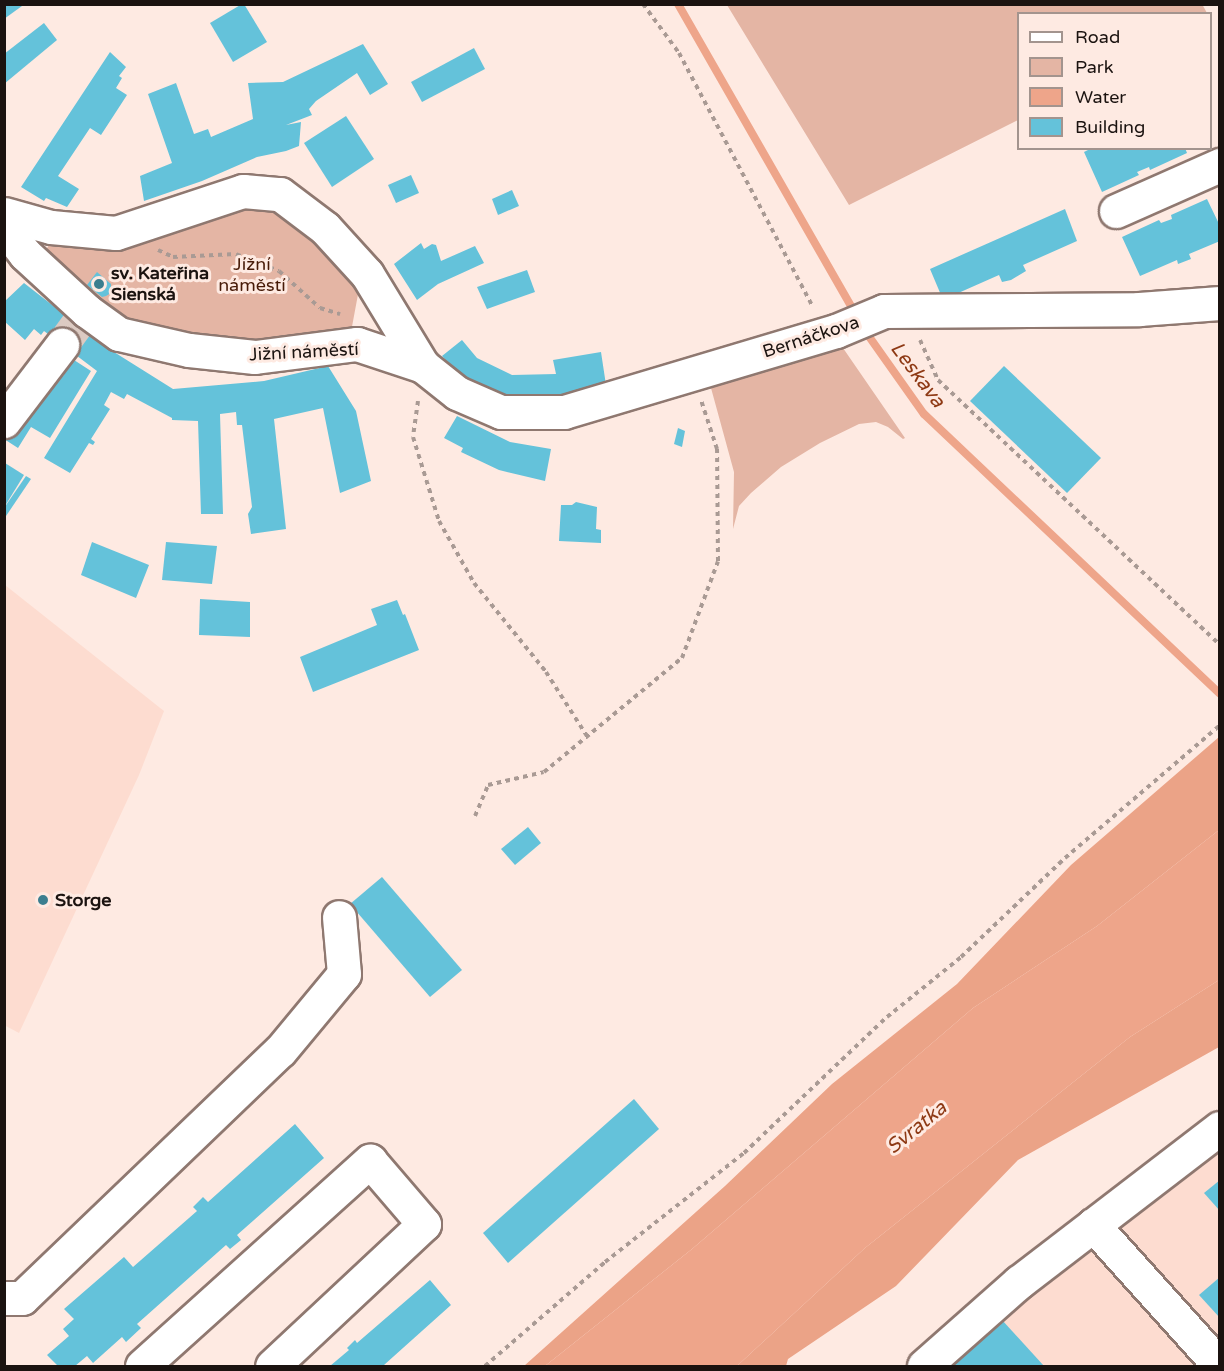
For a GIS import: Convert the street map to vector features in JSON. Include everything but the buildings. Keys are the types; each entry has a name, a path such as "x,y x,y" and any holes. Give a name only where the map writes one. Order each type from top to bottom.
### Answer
{"street":[{"path":"1116,211 1220,165"},
{"path":"4,214 51,227 116,233 243,191 280,194 325,228 367,274 423,366"},
{"name":"Jižní náměstí","path":"4,227 75,327 119,334 189,350 255,357 357,344 423,366"},
{"name":"Bernáčkova","path":"423,366 457,393 501,412 564,412 825,334 895,310 1139,309 1220,303"},
{"path":"4,421 75,327"},
{"path":"4,1298 22,1298 280,1051 344,974 339,917"},
{"path":"924,1366 1019,1282 1220,1128"},
{"path":"142,1366 370,1161 424,1224 272,1366"},
{"path":"1093,1225 1220,1366"}],"path":[{"path":"643,4 679,53 814,308 825,334"},
{"path":"116,233 173,257 236,254 279,271 320,308 351,318"},
{"path":"895,310 938,380 1220,645"},
{"path":"423,366 413,437 439,521 474,583 546,672 587,736"},
{"path":"475,816 488,785 544,772 682,658 718,561 717,449 692,374"},
{"path":"484,1366 605,1262 744,1153 887,1017 961,957 1065,858 1220,725"}],"shaded area":[{"name":"Storge","path":"5,585 164,711 139,775 19,1033 4,1025"},
{"path":"1219,737 1219,830 1097,926 973,1008 692,1249 545,1366 524,1366 725,1186 832,1084 957,984 1071,865"},
{"path":"1219,980 1219,1047 1018,1160 896,1286 788,1359 786,1366 737,1366 865,1248 1130,1037"},
{"path":"1219,1111 1219,1366 904,1366 998,1285"}],"green space":[{"path":"1202,4 1206,12 1017,12 1017,121 849,205 727,5"},
{"name":"Jížní náměstí","path":"249,207 272,210 324,244 359,289 351,332 260,341 197,339 148,328 106,309 44,253 52,240 107,250 130,246"},
{"path":"843,348 905,438 903,439 888,427 876,422 859,424 820,443 781,467 751,493 739,506 733,529 734,472 711,388"}],"water":[{"name":"Svratka","path":"1219,830 1219,980 1130,1037 865,1248 737,1366 545,1366 692,1249 973,1008 1097,926"}],"waterway":[{"name":"Leskava","path":"678,4 857,317"},
{"name":"Leskava","path":"863,328 924,414 1220,694"}],"tunnel":[{"path":"62,345 77,324"}],"place":[{"name":"sv. Kateřina Sienská","path":"99,284"},
{"name":"Storge","path":"43,900"}]}
